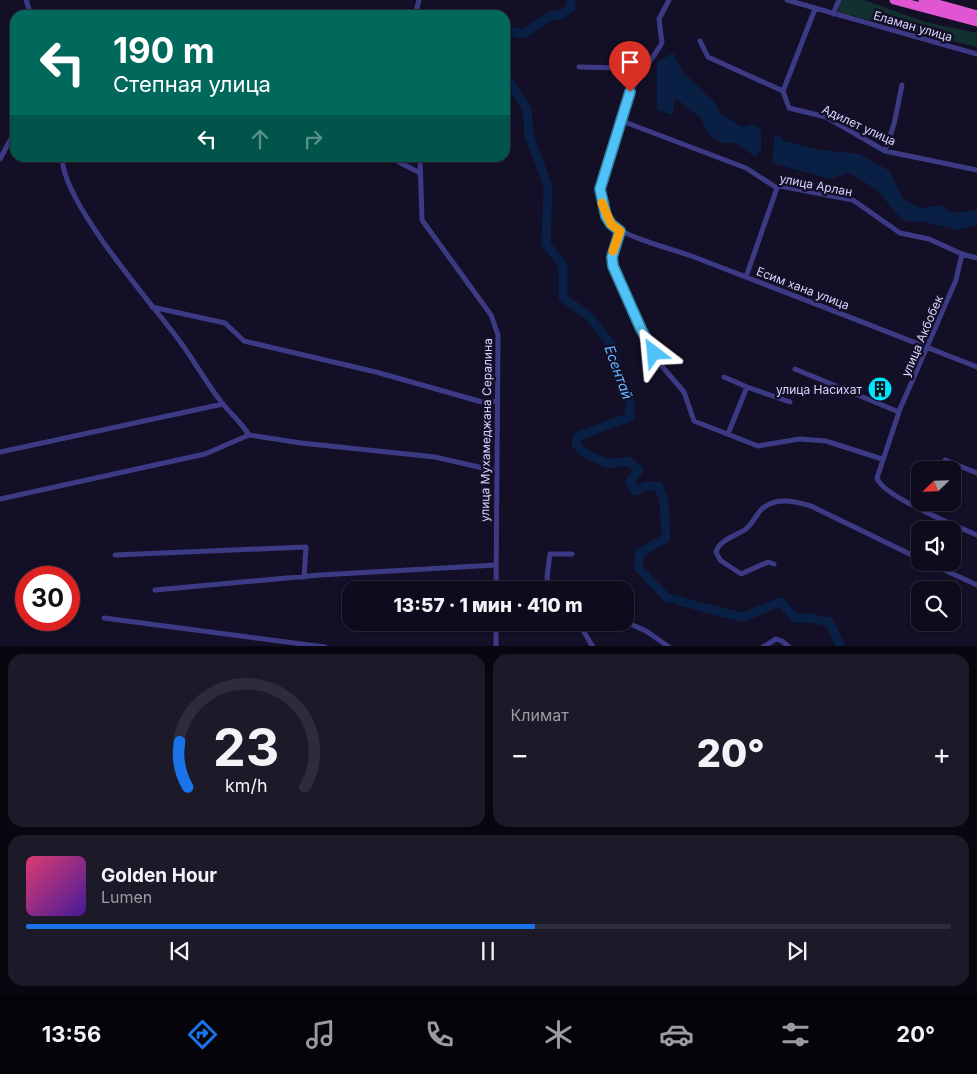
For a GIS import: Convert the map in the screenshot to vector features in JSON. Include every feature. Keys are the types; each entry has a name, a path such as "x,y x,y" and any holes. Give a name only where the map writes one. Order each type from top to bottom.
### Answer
{"highway":[{"path":"894,0 977,22"},
{"path":"923,0 977,15"}],"street":[{"path":"669,0 660,19 662,43 630,92 600,189 606,216 611,224 620,231 612,257 613,266 647,342 660,364 684,392 694,421 758,446 799,439 826,441 882,459"},
{"name":"Еламан улица","path":"787,0 977,54"},
{"path":"833,14 839,0"},
{"path":"700,42 708,57 783,91 815,9"},
{"path":"579,67 624,68 641,73"},
{"path":"885,151 894,124 902,85"},
{"name":"Адилет улица","path":"783,91 789,108 826,117 885,151 977,170"},
{"name":"улица Арлан","path":"622,121 746,168 777,188 780,186 853,200 900,233 929,238 962,254 977,258"},
{"path":"0,160 10,141"},
{"path":"62,162 63,170 73,193 92,224 152,307 181,343 223,404 249,435"},
{"path":"398,162 420,173"},
{"name":"улица Мухамеджана Сералина","path":"420,162 422,220 495,322 498,334 496,581"},
{"path":"746,277 777,188"},
{"name":"Есим хана улица","path":"620,231 746,277 977,367"},
{"name":"улица Акбобек","path":"962,254 956,280 899,412 882,459 878,482 890,492 923,511 977,535"},
{"path":"152,307 225,323 244,341 376,372 482,402 497,401"},
{"path":"795,369 899,412"},
{"path":"724,377 790,402"},
{"path":"728,434 747,387"},
{"path":"0,452 223,404"},
{"path":"0,499 205,454 249,435 301,443 435,457 496,471"},
{"path":"945,460 977,473"},
{"path":"774,564 768,562 740,574 720,560 716,552 721,544 748,527 768,504 796,501 811,506 911,555"},
{"path":"115,555 306,547 304,577"},
{"path":"548,581 550,554 572,554"},
{"path":"155,590 304,577 496,565"},
{"path":"946,571 977,585"},
{"path":"104,618 325,646"},
{"path":"634,626 669,646"},
{"path":"496,631 496,646"},
{"path":"584,631 593,646"},
{"path":"763,646 776,640 782,641 789,646"}],"green space":[{"path":"840,0 864,0 925,22 977,33 977,47 838,12"}],"water":[{"path":"673,53 683,72 714,102 721,114 742,127 752,124 761,130 761,150 756,157 735,143 720,143 707,132 701,118 675,98 673,115 657,110 657,62"},
{"path":"775,134 780,136 783,141 822,150 859,154 890,171 902,198 920,208 941,205 952,213 977,210 977,225 958,230 925,222 903,221 877,190 849,173 830,179 772,163"}],"waterway":[{"name":"Есентай","path":"510,31 523,34 550,16 560,15 571,8 571,0"},
{"name":"Есентай","path":"510,83 527,109 529,135 548,186 546,244 563,265 563,298 588,315 613,347 618,379 630,398 630,417 578,436 576,444 583,452 608,464 629,461 639,470 630,482 635,491 646,486 658,486 664,500 666,538 640,553 638,567 666,597 705,608 743,617 781,602 795,618 809,618 829,622 841,646"}],"slow traffic":[{"path":"602,203 611,224 620,231 613,251"}],"place":[{"name":"улица Насихат","path":"880,389"}],"route":[{"path":"630,92 600,189 602,206 606,216 611,224 620,231 612,257 613,266 647,342 654,353"}]}
